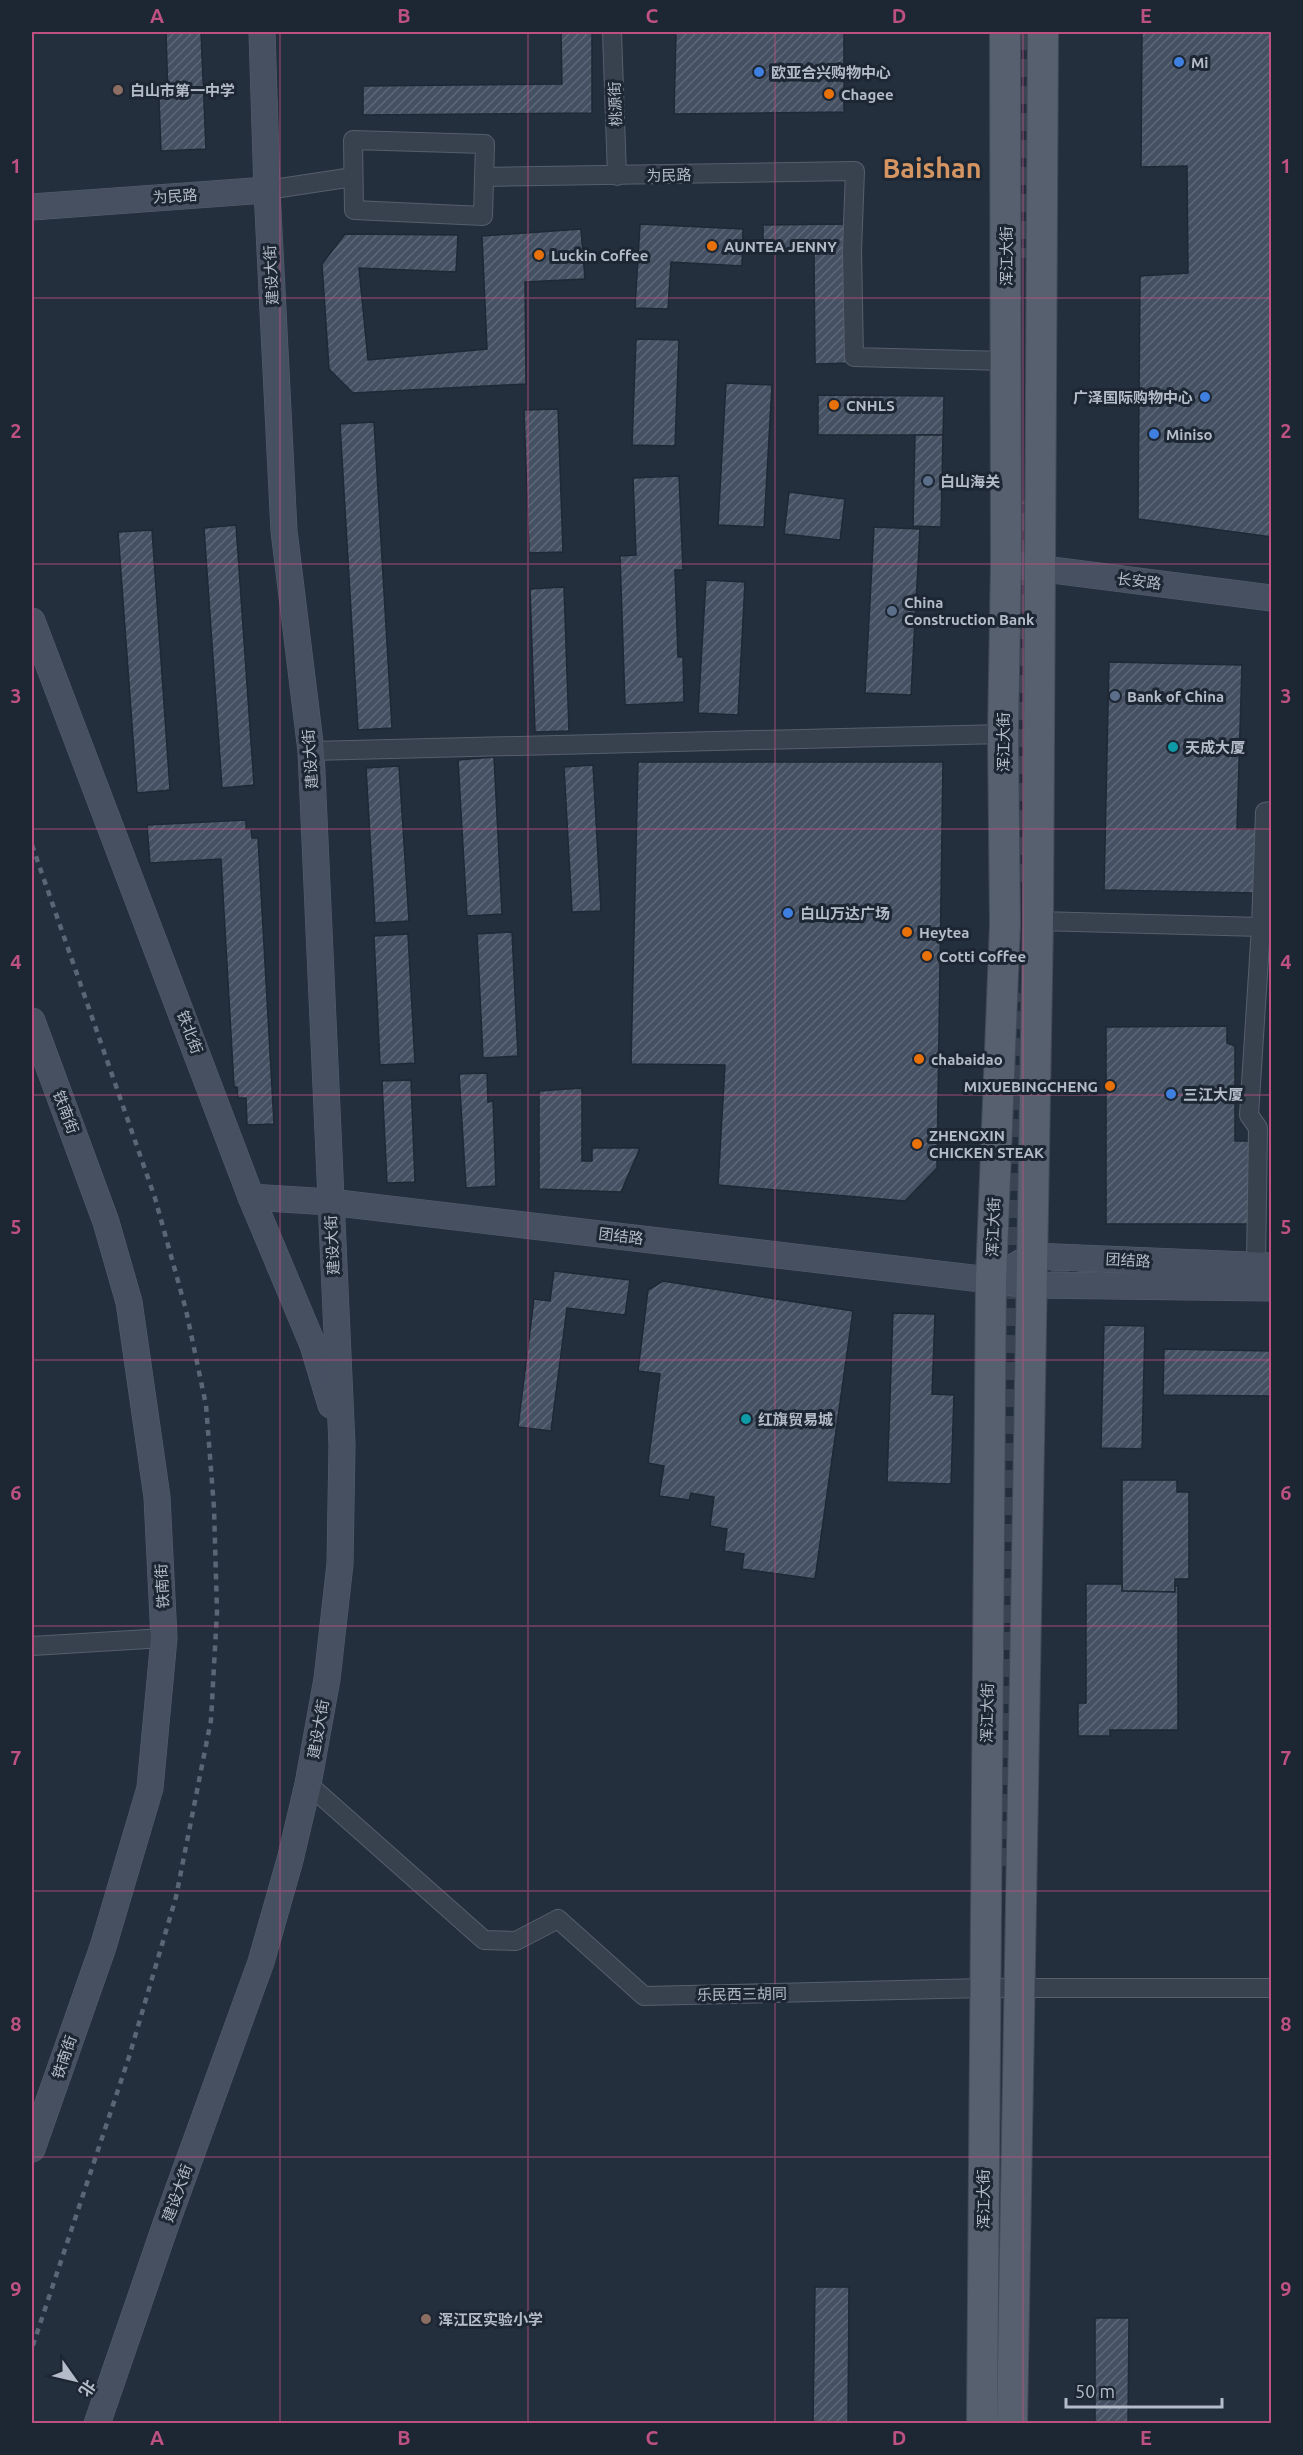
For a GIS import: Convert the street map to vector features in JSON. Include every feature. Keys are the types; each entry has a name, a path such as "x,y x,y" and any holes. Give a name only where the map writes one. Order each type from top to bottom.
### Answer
{"main road":[{"name":"浑江大街","path":"982,2424 991,1279 1005,924 1003,734 1006,564 1005,32"},
{"path":"1012,2424 1038,921 1043,32"}],"street":[{"name":"建设大街","path":"97,2424 167,2221 261,1962 290,1860 308,1784 327,1679 340,1564 342,1445 311,751 284,531 261,32"},
{"name":"桃源街","path":"612,32 617,176"},
{"path":"353,140 485,144 484,177 483,216 354,210 353,140"},
{"name":"为民路","path":"484,177 855,171 852,251 854,357 1006,361"},
{"name":"为民路","path":"32,207 267,190 353,177"},
{"name":"长安路","path":"1006,564 1272,598"},
{"name":"铁北街","path":"32,621 251,1197 313,1345 342,1445"},
{"path":"311,751 1003,734"},
{"path":"1264,1266 1258,1128 1249,1115 1261,927 1265,812 1272,812"},
{"path":"1038,921 1261,927"},
{"name":"铁南街","path":"32,1021 106,1222 129,1302 157,1497 164,1638 150,1788 103,1947 32,2149"},
{"name":"团结路","path":"251,1197 330,1202 991,1279 1032,1271 1264,1266"},
{"name":"团结路","path":"1032,1271 1272,1288"},
{"path":"32,1646 164,1638"},
{"name":"乐民西三胡同","path":"308,1784 484,1940 516,1941 558,1919 644,1996 984,1988 1272,1989"}],"building":[{"path":"166,32 201,32 206,149 161,151 159,99 168,98"},
{"path":"561,32 592,32 592,113 363,115 363,86 562,84"},
{"name":"欧亚合兴购物中心","path":"676,32 844,32 844,112 674,114"},
{"name":"广泽国际购物中心","path":"1142,32 1272,32 1272,537 1138,519 1140,276 1188,273 1187,166 1141,167"},
{"path":"640,224 743,229 742,266 671,262 668,309 635,308"},
{"path":"850,224 851,363 815,364 814,253 763,254 763,225"},
{"path":"581,229 585,279 525,282 526,384 353,393 329,369 322,264 345,234 458,235 456,272 359,268 368,360 487,349 482,236"},
{"path":"636,339 679,340 675,446 632,445"},
{"path":"726,383 772,385 764,527 718,525"},
{"path":"818,395 944,396 943,435 818,435"},
{"path":"558,409 563,552 529,553 524,410"},
{"path":"374,422 392,728 358,730 340,424"},
{"name":"白山海关","path":"915,435 943,435 941,527 913,526"},
{"path":"679,476 683,570 675,570 678,657 683,657 684,702 625,705 620,556 636,555 633,478"},
{"path":"789,492 845,499 840,540 784,534"},
{"path":"236,525 254,785 222,788 204,528"},
{"name":"China Construction Bank","path":"874,527 920,529 911,695 865,693"},
{"path":"152,530 170,790 137,793 118,532"},
{"path":"706,580 745,582 738,715 698,713"},
{"path":"564,587 569,731 535,732 530,589"},
{"name":"天成大厦","path":"1109,662 1242,665 1237,829 1258,829 1256,893 1104,890"},
{"path":"494,757 502,914 467,916 458,760"},
{"name":"白山万达广场","path":"638,762 943,762 937,1168 905,1201 718,1185 725,1065 631,1064"},
{"path":"593,765 601,911 572,912 564,767"},
{"path":"399,766 409,921 375,923 366,768"},
{"path":"246,820 246,829 251,829 252,838 258,838 274,1124 247,1125 246,1098 238,1098 237,1087 234,1087 221,859 150,863 147,825"},
{"path":"512,932 518,1056 483,1058 477,934"},
{"path":"408,934 415,1063 380,1065 374,936"},
{"name":"三江大厦","path":"1227,1026 1227,1043 1235,1046 1235,1141 1249,1141 1249,1224 1106,1224 1106,1027"},
{"path":"487,1073 488,1102 493,1101 496,1186 466,1188 459,1074"},
{"path":"411,1080 415,1182 387,1183 382,1081"},
{"path":"582,1088 582,1161 592,1161 592,1148 640,1148 621,1192 539,1189 539,1091"},
{"path":"554,1271 630,1280 625,1315 567,1308 551,1431 518,1427 534,1299 550,1301"},
{"name":"红旗贸易城","path":"663,1281 853,1311 815,1579 742,1569 744,1554 724,1551 727,1529 710,1526 714,1497 691,1493 689,1500 659,1496 664,1466 648,1463 660,1374 638,1371 648,1290"},
{"path":"893,1313 935,1314 932,1394 954,1395 951,1484 887,1482"},
{"path":"1104,1325 1145,1326 1142,1449 1101,1448"},
{"path":"1164,1349 1272,1351 1272,1396 1163,1395"},
{"path":"1122,1480 1177,1480 1177,1492 1189,1492 1189,1579 1175,1579 1175,1592 1122,1591"},
{"path":"1086,1584 1122,1584 1122,1591 1175,1592 1175,1586 1178,1586 1178,1730 1110,1730 1110,1736 1078,1736 1078,1703 1086,1703"},
{"path":"815,2287 849,2287 848,2424 813,2424"},
{"path":"1095,2318 1129,2318 1128,2424 1095,2424"}],"tunnel":[{"path":"1026,32 1027,258"},
{"path":"1019,882 1026,501"},
{"path":"1007,1866 1011,1356 1017,993"},
{"path":"1024,1272 1177,1274"}],"railway":[{"path":"32,845 155,1198 186,1310 206,1405 214,1508 217,1612 211,1720 176,1897 129,2057 32,2348"}],"place":[{"name":"Mi","path":"1179,62"},
{"name":"欧亚合兴购物中心","path":"759,72"},
{"name":"白山市第一中学","path":"118,90"},
{"name":"Chagee","path":"829,94"},
{"name":"AUNTEA JENNY","path":"712,246"},
{"name":"Luckin Coffee","path":"539,255"},
{"name":"广泽国际购物中心","path":"1205,397"},
{"name":"CNHLS","path":"834,405"},
{"name":"Miniso","path":"1154,434"},
{"name":"白山海关","path":"928,481"},
{"name":"China Construction Bank","path":"892,611"},
{"name":"Bank of China","path":"1115,696"},
{"name":"天成大厦","path":"1173,747"},
{"name":"白山万达广场","path":"788,913"},
{"name":"Heytea","path":"907,932"},
{"name":"Cotti Coffee","path":"927,956"},
{"name":"chabaidao","path":"919,1059"},
{"name":"MIXUEBINGCHENG","path":"1110,1086"},
{"name":"三江大厦","path":"1171,1094"},
{"name":"ZHENGXIN CHICKEN STEAK","path":"917,1144"},
{"name":"红旗贸易城","path":"746,1419"},
{"name":"浑江区实验小学","path":"426,2319"}],"district":[{"name":"Baishan","path":"932,168"}]}
